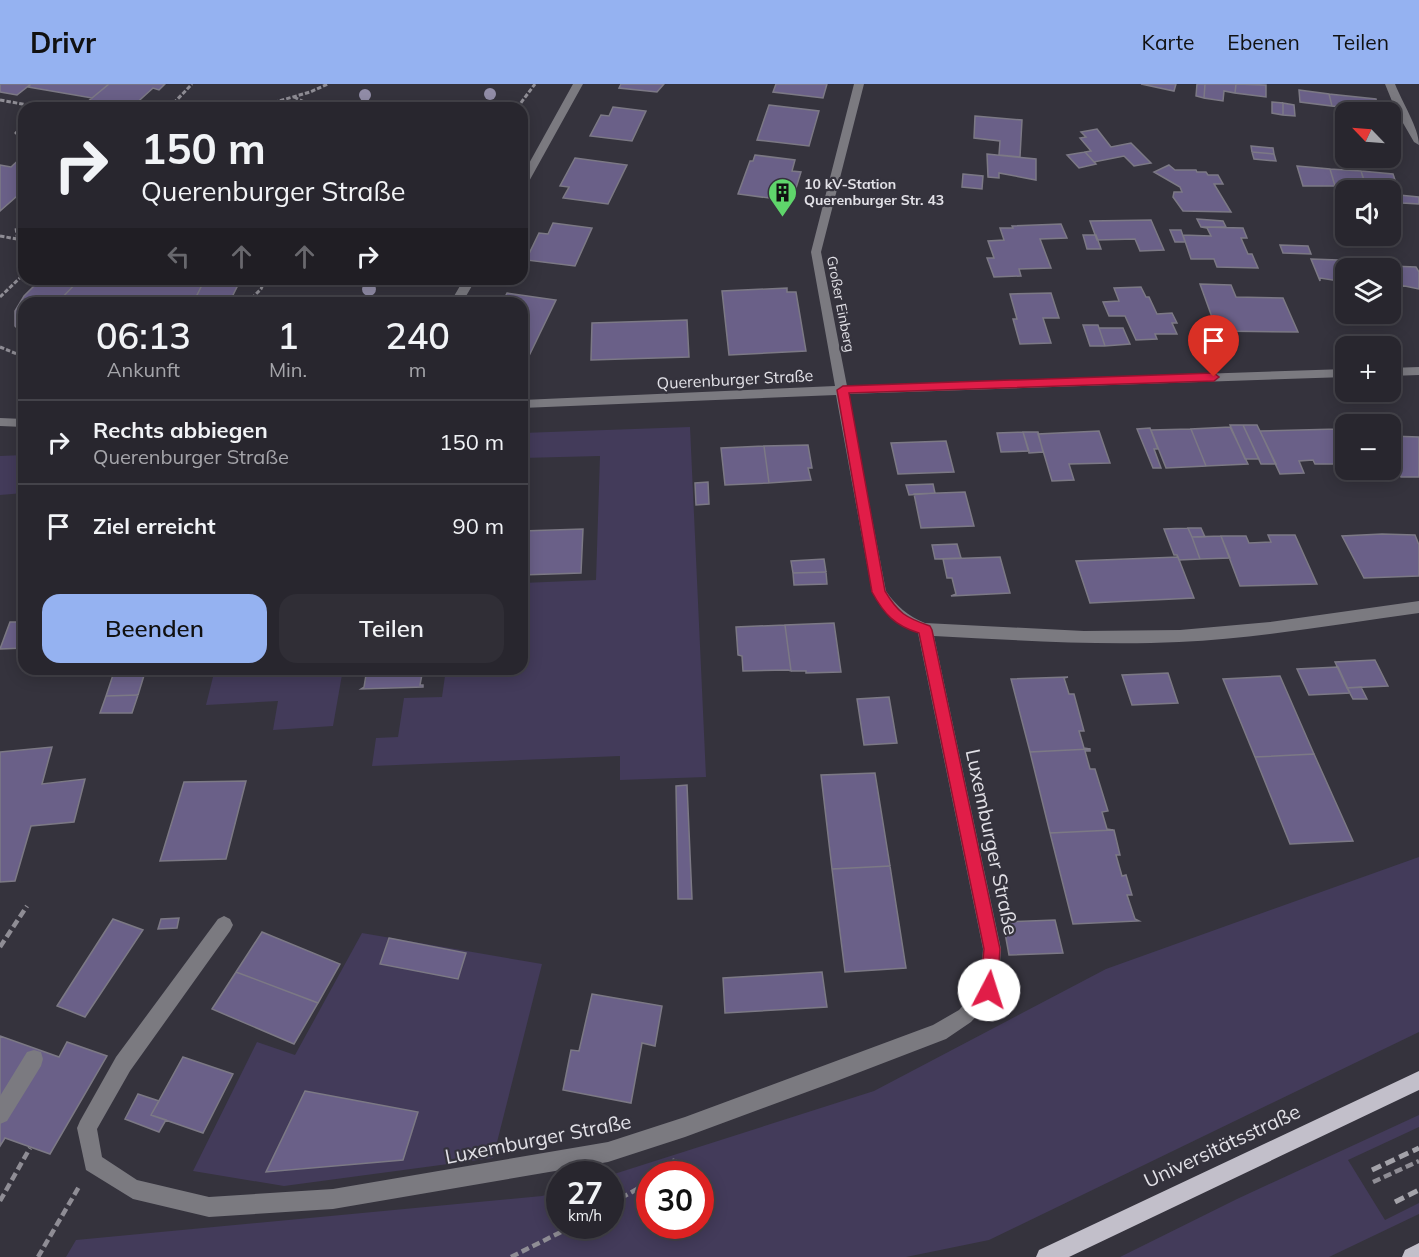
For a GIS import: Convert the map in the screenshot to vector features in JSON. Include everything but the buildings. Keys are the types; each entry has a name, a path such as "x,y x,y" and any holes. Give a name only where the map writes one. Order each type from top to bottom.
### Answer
{"main road":[{"name":"Universitätsstraße","path":"1046,1257 1419,1080"},
{"path":"1412,1257 1419,1253"}],"street":[{"path":"528,174 578,84"},
{"name":"Großer Einberg","path":"843,390 816,252 859,84"},
{"path":"1390,84 1401,111 1419,142"},
{"path":"1401,372 1419,371"},
{"name":"Querenburger Straße","path":"528,404 843,390 1335,373"},
{"path":"843,390 879,592 891,612 907,624 925,630 1091,639 1246,631 1419,608"},
{"path":"0,422 18,423"},
{"name":"Luxemburger Straße","path":"93,1163 133,1189 208,1207 333,1199 472,1176 608,1152 685,1127 834,1073 939,1032 965,1016 989,990 992,949 925,630"},
{"path":"93,1163 87,1128 123,1064 224,925"},
{"path":"0,1114 34,1059"}],"path":[{"path":"175,102 192,84"},
{"path":"276,102 328,84"},
{"path":"522,102 535,84"},
{"path":"294,97 304,102"},
{"path":"0,100 18,103"},
{"path":"0,236 17,239 16,228 18,226"},
{"path":"0,297 18,280"},
{"path":"253,297 263,285"},
{"path":"0,347 18,354"},
{"path":"0,947 27,906"},
{"path":"0,1201 30,1148"},
{"path":"1373,1182 1419,1161"},
{"path":"38,1257 93,1163"},
{"path":"511,1257 547,1239"}],"shaded area":[{"path":"690,427 706,777 620,780 620,756 372,766 376,738 398,737 404,698 442,697 445,675 528,675 528,583 596,580 600,456 528,458 528,433"},
{"path":"18,455 18,494 0,495 0,456"},
{"path":"214,675 342,675 333,726 273,730 278,701 206,705"},
{"path":"1419,857 1419,1032 989,1240 906,1257 66,1257 76,1240 546,1195 546,1239 624,1239 624,1171 636,1167 636,1239 714,1239 714,1161 655,1161 874,1091 1106,969"},
{"path":"362,933 542,964 493,1158 284,1186 193,1171 257,1042 295,1055"},
{"path":"1419,1115 1419,1127 1348,1160 1385,1220 1419,1203 1419,1214 1329,1257 1120,1257 1237,1199"}],"railway":[{"path":"1372,1170 1419,1148"},
{"path":"1395,1202 1419,1190"}],"place":[{"name":"10 kV-Station Querenburger Str. 43","path":"783,218"}],"route":[{"path":"989,990 992,949 925,630 907,624 891,612 879,592 843,390 1214,377"}]}
